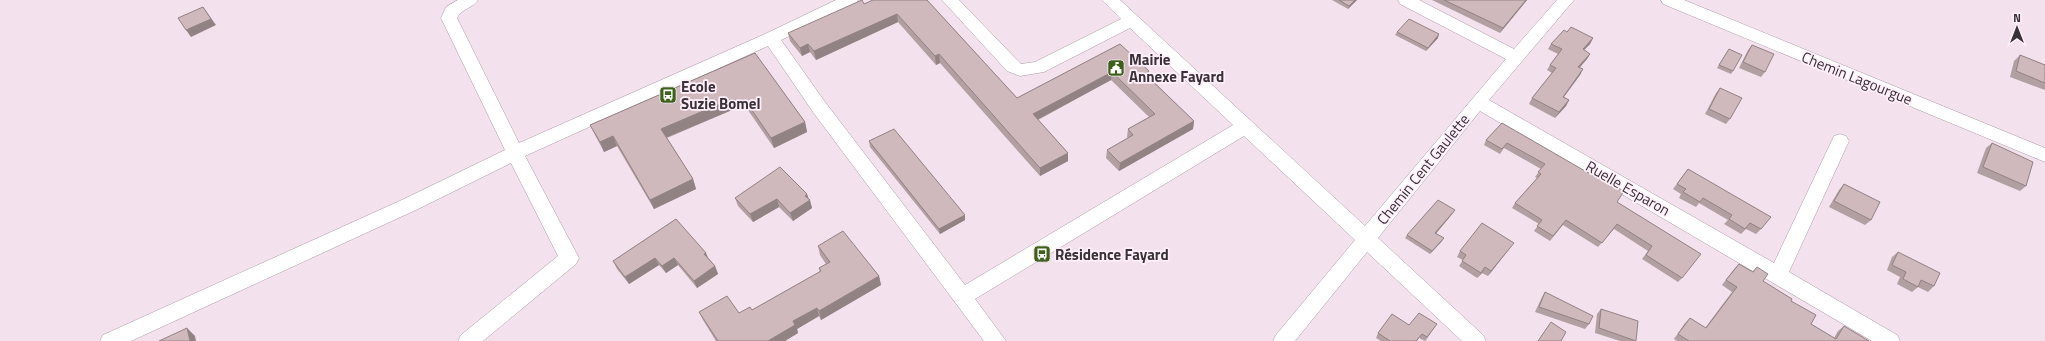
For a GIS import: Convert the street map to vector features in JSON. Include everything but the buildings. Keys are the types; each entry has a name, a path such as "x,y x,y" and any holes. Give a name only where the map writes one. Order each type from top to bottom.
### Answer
{"street":[{"path":"468,341 569,258 515,153 449,18 452,12 470,0"},
{"path":"110,341 411,204 515,153 771,38 850,0"},
{"path":"950,0 1013,67 1020,70 1038,68 1133,20"},
{"path":"1110,0 1367,237 1476,341"},
{"name":"Chemin Cent Gaulette","path":"1283,341 1478,102 1566,0"},
{"name":"Chemin Lagourgue","path":"1668,0 2045,155"},
{"path":"1410,1 1516,57"},
{"path":"771,38 819,107 996,341"},
{"name":"Ruelle Esparon","path":"1478,102 1890,341"},
{"path":"963,296 1246,126"},
{"path":"1778,275 1840,141"}],"place":[{"name":"Mairie Annexe Fayard","path":"1116,68"},
{"name":"Ecole Suzie Bomel","path":"668,95"},
{"name":"Résidence Fayard","path":"1042,254"}]}
